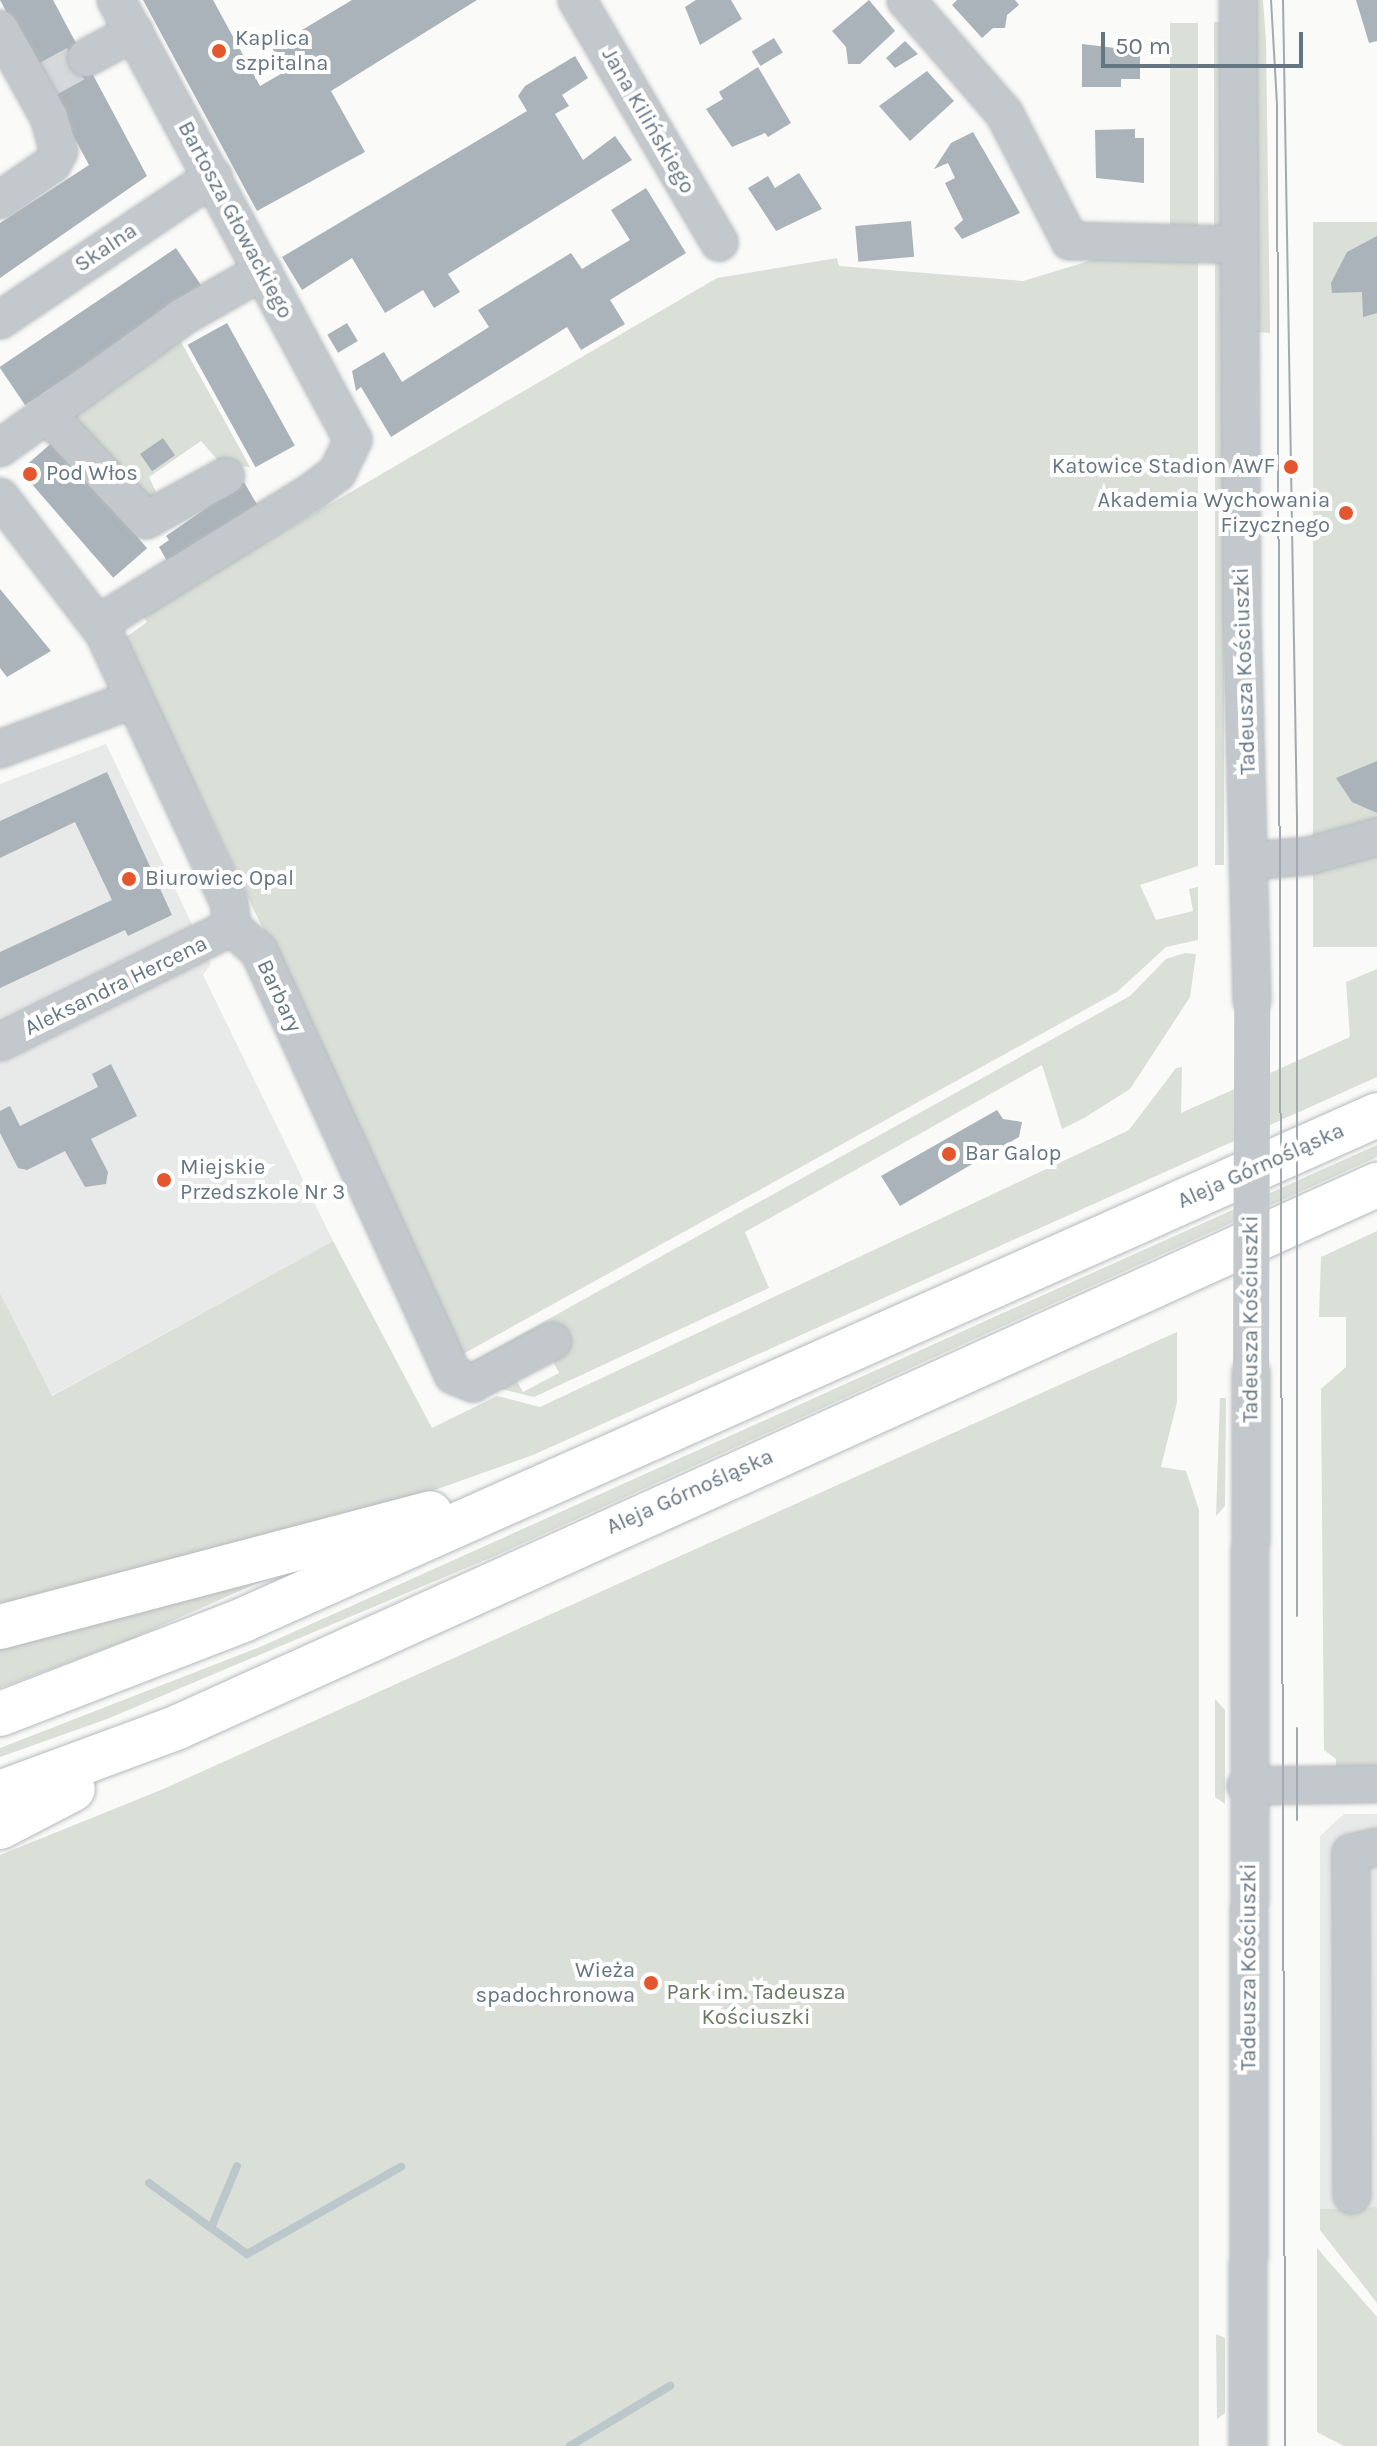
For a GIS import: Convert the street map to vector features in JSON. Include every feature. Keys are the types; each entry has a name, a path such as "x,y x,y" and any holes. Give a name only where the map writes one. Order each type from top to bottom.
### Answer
{"highway":[{"name":"Aleja Górnośląska","path":"0,1714 142,1662 1377,1115"},
{"name":"Aleja Górnośląska","path":"0,1793 178,1727 1377,1185"},
{"path":"0,1627 567,1476"},
{"path":"0,1827 178,1727"}],"street":[{"name":"Bartosza Głowackiego","path":"98,624 313,491 337,473 353,440 116,0"},
{"name":"Jana Kilińskiego","path":"577,0 719,242"},
{"path":"906,0 1004,113 1070,241 1240,245"},
{"name":"Tadeusza Kościuszki","path":"1238,0 1252,1000 1246,1786 1248,2446"},
{"path":"0,29 38,84 54,129 57,159 0,200"},
{"path":"86,58 134,32"},
{"name":"Skalna","path":"0,320 213,177"},
{"path":"0,448 182,317 263,271"},
{"path":"46,413 146,520 226,476"},
{"path":"0,497 98,624 229,902 232,927"},
{"path":"0,749 134,699"},
{"path":"1251,861 1308,856 1377,837"},
{"name":"Aleksandra Hercena","path":"0,1042 232,927"},
{"name":"Barbary","path":"232,927 259,951 453,1375 473,1383 553,1341"},
{"path":"1246,1786 1377,1784"},
{"path":"1352,2195 1365,2106 1351,1853 1377,1847"}],"shaded area":[{"name":"Miejskie Przedszkole Nr 3","path":"106,744 211,964 203,975 333,1241 51,1396 0,1293 0,784"},
{"path":"1344,1814 1377,1814 1377,2207 1320,2209 1320,1836"}],"green space":[{"path":"1253,0 1263,0 1266,41 1270,333 1256,332"},
{"path":"1214,22 1223,22 1223,236 1214,236"},
{"path":"1170,23 1198,23 1198,227 1170,227"},
{"name":"Akademia Wychowania Fizycznego","path":"1313,222 1377,222 1377,947 1313,947"},
{"path":"1198,254 1198,866 1140,885 1156,920 1193,911 1189,889 1198,887 1198,940 1166,947 1117,992 454,1359 400,1218 125,638 147,622 142,614 717,278 837,258 839,266 1023,281 1106,256"},
{"path":"1215,260 1224,260 1224,865 1215,865"},
{"path":"180,340 250,467 221,464 201,441 149,477 156,492 149,501 70,427 76,397"},
{"path":"1185,953 1196,954 1190,997 1130,1089 1084,1118 1062,1129 1042,1065 745,1232 769,1288 534,1397 493,1387 514,1376 523,1392 559,1373 551,1357 464,1366 1130,996 1166,959"},
{"path":"1377,969 1377,1077 533,1455 418,1496 0,1611 0,1293 52,1396 333,1241 432,1428 497,1396 540,1407 1129,1130 1176,1068 1182,1067 1181,1113 1350,1037 1346,982"},
{"path":"1377,1145 1377,1157 497,1555 107,1719 0,1757 0,1748 260,1647"},
{"path":"1377,1231 1377,1767 1336,1768 1336,1759 1324,1750 1321,1389 1346,1367 1346,1317 1319,1317 1321,1257"},
{"name":"Park im. Tadeusza Kościuszki","path":"1177,1332 1177,1402 1161,1467 1186,1471 1199,1510 1199,2446 0,2446 0,1855 161,1790"},
{"path":"1220,1398 1226,1398 1225,1506 1216,1516"},
{"path":"278,1574 131,1639 0,1688 0,1643"},
{"path":"1215,1699 1225,1710 1225,1804 1215,1797"},
{"path":"1377,2207 1377,2303 1320,2230 1320,2209"},
{"path":"1317,2248 1377,2317 1377,2446 1344,2446 1317,2432"},
{"path":"1216,2334 1225,2338 1225,2413 1217,2419"}],"building":[{"path":"0,0 53,0 147,176 0,278 0,223 89,165"},
{"path":"143,0 213,0 260,86 286,71 272,48 352,0 477,0 331,91 365,152 257,211"},
{"path":"696,0 731,0 742,19 700,45 685,7"},
{"path":"869,0 895,31 860,64 848,64 846,47 832,31"},
{"path":"957,0 1015,0 1019,5 1007,15 1005,28 993,28 982,38 952,5"},
{"path":"1356,0 1377,0 1377,41 1369,43"},
{"path":"774,38 783,53 760,66 752,51"},
{"path":"905,41 918,54 895,68 886,58"},
{"path":"1082,44 1140,51 1140,79 1121,79 1121,87 1082,87"},
{"path":"575,56 588,78 562,95 569,106 555,114 583,160 615,136 632,160 448,274 460,292 434,308 423,290 385,313 352,258 302,290 282,257 527,111 518,96 525,86"},
{"path":"758,67 791,123 768,137 765,133 732,147 706,109 723,99 719,92"},
{"path":"927,71 954,101 910,141 879,106"},
{"path":"1135,129 1135,138 1144,138 1144,183 1096,178 1095,130"},
{"path":"973,132 1020,213 962,239 954,228 963,220 945,183 955,178 948,163 934,169 951,143"},
{"path":"799,173 822,209 776,231 748,188 768,176 775,188"},
{"path":"646,188 686,253 610,300 625,324 581,350 567,327 391,437 361,387 356,391 352,371 384,352 402,382 489,327 478,310 571,253 582,269 630,240 611,210"},
{"path":"911,221 914,257 858,262 855,226"},
{"path":"1377,236 1377,313 1363,317 1362,292 1332,293 1331,283 1347,252"},
{"path":"176,248 202,286 25,405 0,367"},
{"path":"227,323 295,445 256,467 188,345"},
{"path":"347,323 358,341 338,353 327,335"},
{"path":"163,438 175,455 152,471 140,454"},
{"path":"54,441 147,548 113,578 20,471"},
{"path":"244,482 262,513 170,566 159,547 169,540 166,536"},
{"path":"0,589 51,651 7,677 0,668"},
{"path":"1377,761 1377,813 1352,802 1336,778"},
{"name":"Biurowiec Opal","path":"107,772 172,915 128,936 125,930 0,988 0,952 112,900 75,822 0,858 0,821"},
{"path":"111,1064 137,1116 91,1139 108,1172 106,1184 85,1187 65,1151 27,1170 18,1168 0,1133 0,1111 10,1106 20,1126 98,1087 92,1074"},
{"path":"997,1110 1003,1119 1022,1122 1019,1137 900,1206 881,1176"}],"waterway":[{"path":"211,2228 237,2166"},
{"path":"149,2183 247,2254 401,2167"},
{"path":"570,2446 670,2386"}],"tunnel":[{"path":"44,81 86,58"}],"tram line":[{"path":"1271,0 1277,104 1285,2446"},
{"path":"1283,0 1297,817 1297,1616"},
{"path":"1297,1728 1297,1820"}],"place":[{"name":"Kaplica szpitalna","path":"219,51"},
{"name":"Katowice Stadion AWF","path":"1291,467"},
{"name":"Pod Włos","path":"30,474"},
{"name":"Akademia Wychowania Fizycznego","path":"1346,513"},
{"name":"Biurowiec Opal","path":"129,879"},
{"name":"Bar Galop","path":"949,1154"},
{"name":"Miejskie Przedszkole Nr 3","path":"164,1180"},
{"name":"Wieża spadochronowa","path":"651,1983"}]}
